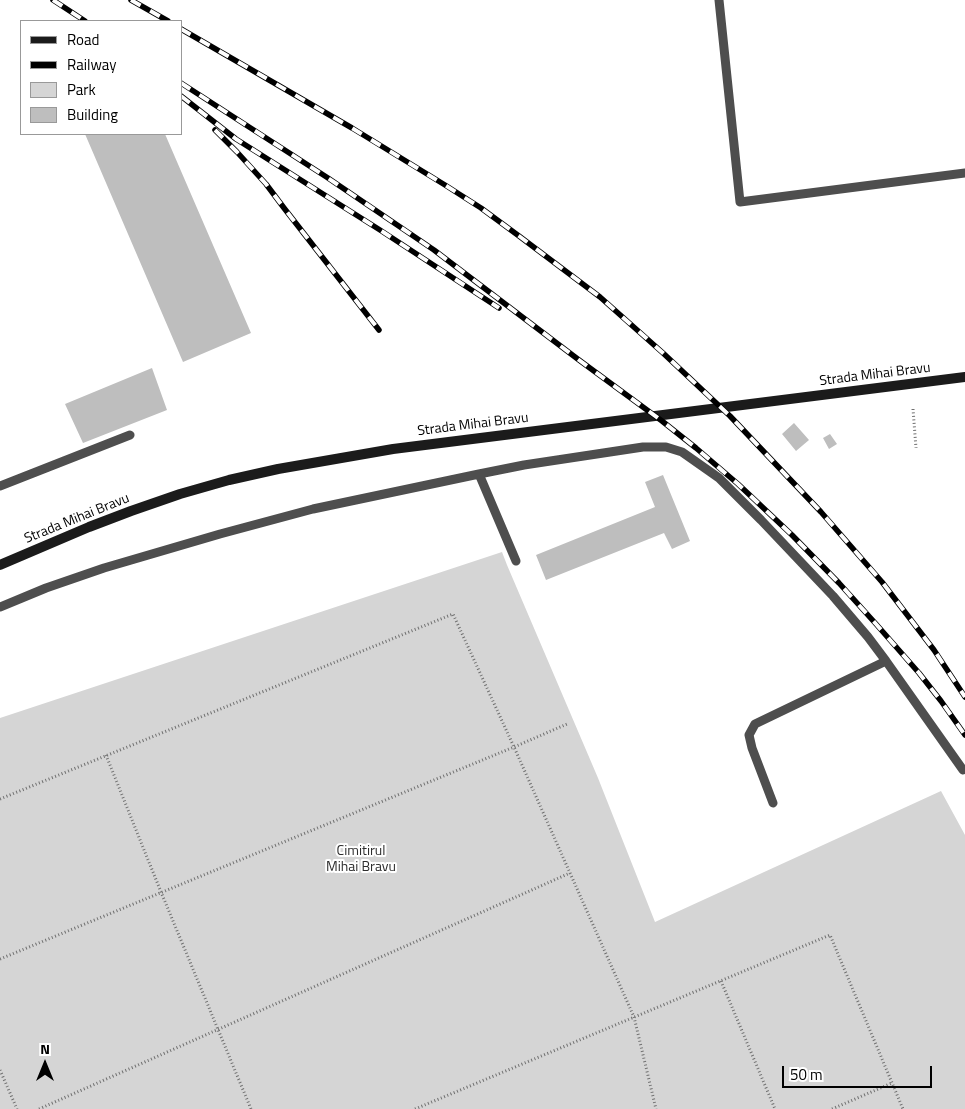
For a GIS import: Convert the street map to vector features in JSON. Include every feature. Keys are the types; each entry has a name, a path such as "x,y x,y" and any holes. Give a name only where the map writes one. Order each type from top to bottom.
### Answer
{"main road":[{"name":"Strada Mihai Bravu","path":"0,565 89,527 180,494 278,469 393,449 965,377"}],"lane":[{"path":"719,0 740,202 965,173"},
{"path":"0,486 130,435"},
{"path":"0,606 104,568 313,509 532,463 642,447 666,447 682,452 718,478 833,596 886,661 963,770"},
{"path":"479,474 516,561"},
{"path":"773,803 749,735 756,724 886,661"}],"path":[{"path":"913,409 916,448"},
{"path":"0,798 453,614 634,1017 656,1109"},
{"path":"0,959 567,724"},
{"path":"106,755 252,1109"},
{"path":"39,1109 570,873"},
{"path":"415,1109 830,935 903,1109"},
{"path":"721,981 775,1109"},
{"path":"0,1070 17,1109"},
{"path":"832,1109 892,1083"}],"green space":[{"name":"Cimitirul Mihai Bravu","path":"502,552 598,778 655,922 941,791 965,835 965,1109 0,1109 0,718"}],"building":[{"path":"85,135 165,135 251,333 183,362"},
{"path":"152,368 167,410 83,443 65,404"},
{"path":"794,423 809,440 796,451 782,434"},
{"path":"830,434 837,444 829,449 823,438"},
{"path":"663,475 690,541 672,549 664,533 546,580 536,555 655,507 645,482"}],"railway":[{"path":"53,0 83,20"},
{"path":"131,0 166,20"},
{"path":"182,30 352,128 481,208 600,297 730,416 821,512 882,582 934,650 965,697"},
{"path":"182,84 328,178 434,250 696,448 738,484 839,583 919,673 965,735"},
{"path":"182,97 236,139 499,308"},
{"path":"215,130 266,184 379,330"}]}
